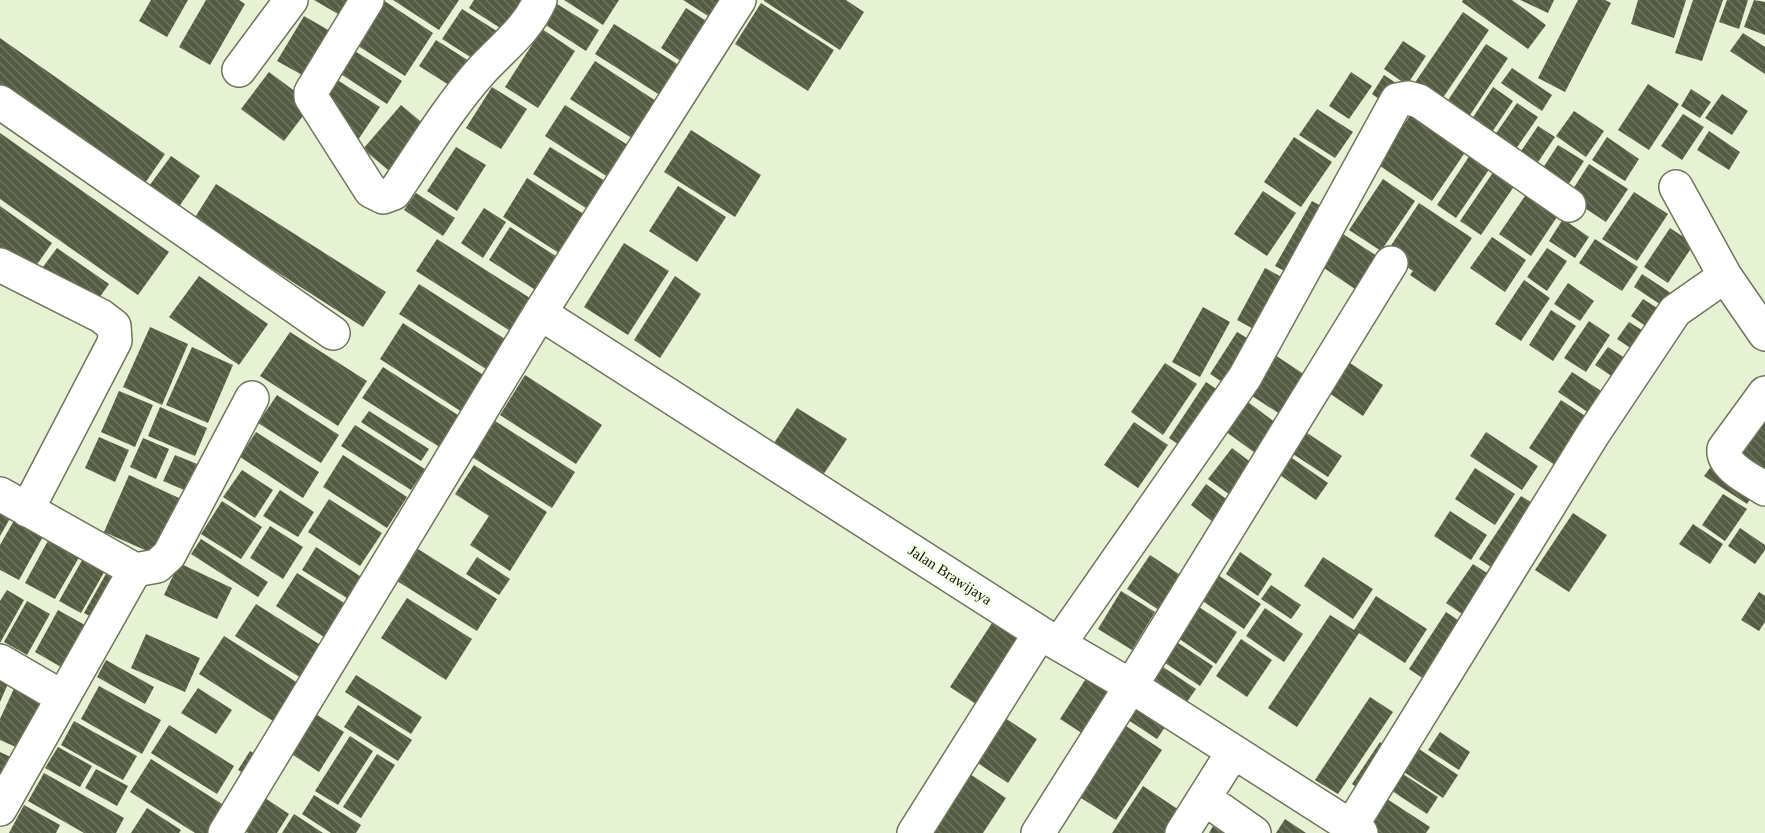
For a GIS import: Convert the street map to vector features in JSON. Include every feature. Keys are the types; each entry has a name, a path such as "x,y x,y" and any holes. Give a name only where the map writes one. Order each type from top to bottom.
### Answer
{"street":[{"path":"239,70 291,0"},
{"path":"367,0 311,92 311,97 371,191 383,197 394,193 443,121 481,72 514,38 537,9 540,0"},
{"path":"225,833 540,313 739,0"},
{"path":"914,833 1049,638 1245,377 1397,100 1408,98 1419,101 1569,205"},
{"path":"0,102 333,333"},
{"path":"1676,187 1725,276 1765,334"},
{"path":"1038,833 1391,263"},
{"path":"0,265 101,316 114,326 115,341 14,502 135,570 157,566 169,555 252,398"},
{"path":"1353,831 1593,434 1675,311 1725,276"},
{"name":"Jalan Brawijaya","path":"540,313 1049,638 1131,686 1353,831"},
{"path":"1765,393 1724,449 1728,463 1765,489"},
{"path":"0,809 135,570"},
{"path":"0,661 62,697"},
{"path":"1182,833 1233,752"},
{"path":"1204,798 1254,833"}],"building":[{"path":"151,0 188,0 167,37 139,21"},
{"path":"206,0 239,0 245,4 210,65 179,47"},
{"path":"314,0 348,0 359,6 350,21"},
{"path":"383,0 433,33 405,76 352,42"},
{"path":"393,0 459,0 439,30"},
{"path":"474,0 529,0 508,33 469,8"},
{"path":"564,0 619,0 603,25"},
{"path":"683,0 729,0 716,21"},
{"path":"764,0 846,0 864,12 840,50"},
{"path":"1463,0 1512,0 1546,25 1528,49 1462,2"},
{"path":"1520,0 1554,0 1548,13"},
{"path":"1578,0 1605,0 1611,3 1565,92 1538,78"},
{"path":"1638,0 1686,0 1674,38 1631,24"},
{"path":"1693,0 1723,0 1702,61 1675,53"},
{"path":"1727,0 1748,0 1739,29 1719,22"},
{"path":"1754,0 1765,2 1765,35 1744,27"},
{"path":"761,3 834,50 808,91 735,44"},
{"path":"557,4 599,30 586,51 544,24"},
{"path":"686,8 716,27 690,67 661,48"},
{"path":"462,9 503,35 483,65 442,39"},
{"path":"1463,12 1489,30 1438,105 1412,87"},
{"path":"304,16 330,31 304,76 277,61"},
{"path":"614,24 682,67 663,97 595,54"},
{"path":"542,29 575,51 538,108 505,87"},
{"path":"1743,33 1765,47 1765,74 1730,51"},
{"path":"0,38 165,154 141,189 0,90"},
{"path":"436,40 477,66 460,92 419,66"},
{"path":"1403,41 1426,56 1407,85 1384,69"},
{"path":"1486,44 1508,58 1462,127 1440,112"},
{"path":"347,46 402,81 387,104 333,69"},
{"path":"595,61 659,103 635,140 570,99"},
{"path":"1512,68 1552,95 1542,111 1501,83"},
{"path":"269,72 312,104 284,141 241,109"},
{"path":"1351,72 1372,86 1349,119 1329,106"},
{"path":"1384,75 1399,85 1386,104 1372,94"},
{"path":"331,76 380,107 356,143 315,97"},
{"path":"1648,84 1679,104 1649,150 1618,130"},
{"path":"492,87 527,109 501,149 466,128"},
{"path":"1493,87 1513,101 1486,141 1466,128"},
{"path":"1691,89 1711,102 1700,118 1681,106"},
{"path":"1722,94 1748,111 1732,135 1705,118"},
{"path":"1517,103 1538,117 1511,156 1490,142"},
{"path":"401,105 431,130 393,174 363,149"},
{"path":"565,105 631,147 611,179 545,136"},
{"path":"1317,109 1353,132 1335,158 1299,135"},
{"path":"1413,111 1468,148 1432,201 1377,164"},
{"path":"1574,111 1604,131 1586,157 1556,136"},
{"path":"1683,114 1704,127 1682,160 1661,146"},
{"path":"1538,126 1555,137 1532,171 1515,160"},
{"path":"691,130 761,175 735,217 664,172"},
{"path":"1709,131 1740,152 1729,170 1697,150"},
{"path":"0,133 169,252 138,295 0,199"},
{"path":"1294,137 1332,162 1301,207 1264,182"},
{"path":"1607,137 1639,159 1625,181 1592,160"},
{"path":"1558,145 1584,161 1562,194 1537,177"},
{"path":"456,147 486,165 457,211 427,191"},
{"path":"550,147 610,184 592,212 533,174"},
{"path":"1470,155 1490,168 1456,218 1437,205"},
{"path":"171,156 200,176 174,214 144,193"},
{"path":"1589,164 1628,189 1606,222 1568,197"},
{"path":"1496,168 1517,182 1481,235 1460,221"},
{"path":"527,178 587,216 562,255 503,217"},
{"path":"1383,179 1415,201 1381,251 1349,230"},
{"path":"216,184 386,292 363,327 194,219"},
{"path":"678,186 726,217 697,262 649,231"},
{"path":"1529,190 1561,211 1531,256 1499,234"},
{"path":"1263,191 1296,213 1267,256 1234,234"},
{"path":"1634,192 1668,214 1637,261 1602,239"},
{"path":"416,193 455,218 443,236 404,210"},
{"path":"1312,201 1330,211 1294,276 1275,266"},
{"path":"1419,203 1472,238 1435,292 1410,275 1413,271 1386,253"},
{"path":"0,206 52,243 31,273 0,252"},
{"path":"484,208 506,222 483,258 461,243"},
{"path":"1563,219 1589,237 1575,258 1549,241"},
{"path":"510,227 559,258 537,291 489,260"},
{"path":"1670,228 1694,244 1668,283 1644,267"},
{"path":"1343,234 1377,256 1355,289 1321,266"},
{"path":"1492,237 1526,260 1505,292 1470,268"},
{"path":"437,239 533,300 512,332 416,271"},
{"path":"1595,239 1638,267 1622,291 1579,263"},
{"path":"624,243 669,271 628,335 584,307"},
{"path":"57,248 109,284 92,308 40,271"},
{"path":"1547,248 1567,261 1547,291 1527,277"},
{"path":"1265,268 1289,281 1261,333 1237,320"},
{"path":"1642,274 1677,297 1669,310 1634,287"},
{"path":"199,276 268,324 239,365 169,317"},
{"path":"675,276 701,294 660,358 634,340"},
{"path":"1524,280 1550,298 1521,341 1495,324"},
{"path":"1568,283 1594,301 1580,321 1554,304"},
{"path":"419,284 505,339 486,369 399,314"},
{"path":"1643,299 1665,313 1653,331 1631,316"},
{"path":"1203,307 1230,322 1200,377 1172,362"},
{"path":"1551,310 1576,326 1553,361 1529,345"},
{"path":"1589,321 1610,335 1586,372 1564,358"},
{"path":"1629,322 1653,337 1641,355 1617,339"},
{"path":"403,323 485,376 462,412 380,359"},
{"path":"150,327 188,344 162,405 123,387"},
{"path":"290,332 367,381 338,426 260,376"},
{"path":"1237,332 1257,344 1230,387 1210,374"},
{"path":"192,347 233,365 208,423 166,405"},
{"path":"1608,347 1634,364 1622,383 1595,365"},
{"path":"1275,355 1311,379 1286,418 1249,394"},
{"path":"1165,363 1197,384 1163,435 1131,412"},
{"path":"1350,363 1383,385 1363,416 1329,393"},
{"path":"383,367 461,417 441,448 362,398"},
{"path":"1572,372 1612,398 1598,419 1558,392"},
{"path":"525,375 602,425 576,464 500,415"},
{"path":"1206,382 1225,395 1188,451 1169,438"},
{"path":"119,391 153,405 135,447 101,432"},
{"path":"277,395 339,435 321,463 258,423"},
{"path":"1240,396 1284,429 1262,458 1218,426"},
{"path":"1561,400 1596,423 1564,471 1529,448"},
{"path":"160,407 207,428 195,456 148,436"},
{"path":"797,408 847,439 821,478 772,446"},
{"path":"369,411 429,449 421,461 361,422"},
{"path":"1765,418 1765,476 1738,459"},
{"path":"495,421 575,472 552,508 472,457"},
{"path":"1134,422 1168,445 1138,488 1104,465"},
{"path":"355,425 425,469 411,490 341,446"},
{"path":"1304,431 1342,456 1328,477 1290,452"},
{"path":"256,432 319,472 303,498 240,457"},
{"path":"1486,432 1538,466 1522,490 1470,456"},
{"path":"99,437 129,450 115,482 85,468"},
{"path":"143,438 169,449 156,479 130,467"},
{"path":"1232,448 1261,470 1237,500 1208,479"},
{"path":"175,455 207,468 196,495 163,481"},
{"path":"343,455 407,497 387,528 323,487"},
{"path":"1289,456 1328,483 1316,500 1277,473"},
{"path":"1713,464 1755,491 1747,504 1704,476"},
{"path":"474,465 547,512 510,571 470,545 489,516 455,494"},
{"path":"1475,468 1515,494 1495,525 1455,499"},
{"path":"242,470 273,490 255,518 223,497"},
{"path":"129,475 179,498 154,554 104,532"},
{"path":"1206,484 1237,507 1221,528 1191,505"},
{"path":"280,490 314,512 298,537 263,516"},
{"path":"1723,494 1747,509 1725,541 1702,525"},
{"path":"1521,496 1542,509 1500,573 1479,559"},
{"path":"329,499 382,533 360,566 308,532"},
{"path":"222,501 262,527 241,559 201,534"},
{"path":"0,509 12,515 0,536"},
{"path":"1450,511 1487,535 1471,560 1434,536"},
{"path":"1573,513 1607,535 1569,592 1535,570"},
{"path":"16,517 45,533 19,580 0,570 0,545"},
{"path":"1693,524 1723,544 1710,564 1679,544"},
{"path":"270,526 303,547 283,579 250,558"},
{"path":"1740,528 1765,545 1765,550 1755,564 1728,546"},
{"path":"50,537 81,554 55,599 25,583"},
{"path":"201,539 268,582 258,597 191,554"},
{"path":"316,547 363,578 350,600 302,570"},
{"path":"418,549 497,599 477,631 397,581"},
{"path":"1240,552 1272,574 1258,596 1226,574"},
{"path":"85,555 107,567 81,613 59,601"},
{"path":"1150,555 1191,582 1168,616 1127,589"},
{"path":"477,557 510,579 499,595 466,574"},
{"path":"1323,557 1373,589 1353,619 1304,586"},
{"path":"179,563 232,588 217,619 164,595"},
{"path":"1473,564 1498,580 1471,620 1446,603"},
{"path":"107,572 124,581 101,622 84,613"},
{"path":"297,573 346,604 324,637 276,606"},
{"path":"1215,573 1261,604 1244,629 1198,598"},
{"path":"1271,585 1301,605 1291,619 1261,599"},
{"path":"7,590 24,600 0,643 0,601"},
{"path":"1121,591 1155,612 1132,650 1098,629"},
{"path":"1759,592 1765,596 1765,622 1759,631 1741,620"},
{"path":"1376,596 1427,629 1405,663 1359,633 1297,727 1268,708 1330,615 1354,630"},
{"path":"407,598 472,639 446,680 381,638"},
{"path":"27,601 50,614 27,655 4,642"},
{"path":"256,604 322,646 301,678 235,636"},
{"path":"1199,607 1237,632 1216,664 1178,638"},
{"path":"1265,608 1303,634 1284,662 1246,636"},
{"path":"58,610 92,629 68,671 35,652"},
{"path":"1446,612 1470,628 1433,685 1409,669"},
{"path":"996,617 1026,636 979,706 950,687"},
{"path":"146,634 200,658 185,692 131,668"},
{"path":"224,636 298,683 273,721 199,674"},
{"path":"1172,639 1213,666 1200,686 1159,659"},
{"path":"1241,639 1272,660 1247,697 1216,676"},
{"path":"106,660 154,687 145,704 97,677"},
{"path":"1157,663 1196,689 1182,709 1143,683"},
{"path":"0,672 11,677 0,702"},
{"path":"356,675 422,717 411,734 345,692"},
{"path":"1087,677 1115,695 1088,737 1060,719"},
{"path":"17,682 49,696 25,751 0,740 0,719"},
{"path":"99,686 161,720 142,754 81,719"},
{"path":"198,688 232,710 216,734 181,713"},
{"path":"1370,697 1393,712 1338,794 1315,780"},
{"path":"1129,698 1167,724 1157,739 1119,714"},
{"path":"358,705 412,740 398,761 344,727"},
{"path":"311,711 344,732 319,772 287,751"},
{"path":"1002,716 1037,739 1008,783 973,760"},
{"path":"74,721 137,756 123,780 61,745"},
{"path":"1120,722 1162,750 1116,820 1073,793"},
{"path":"169,725 234,766 217,794 151,753"},
{"path":"1440,732 1470,752 1459,770 1428,750"},
{"path":"350,736 373,751 338,805 315,791"},
{"path":"1380,742 1394,752 1366,794 1352,784"},
{"path":"58,747 92,766 80,787 45,768"},
{"path":"1419,749 1458,775 1443,798 1404,772"},
{"path":"250,751 263,759 251,778 238,770"},
{"path":"0,752 17,760 0,797"},
{"path":"377,754 395,765 361,818 343,807"},
{"path":"151,759 233,811 219,833 195,833 130,792"},
{"path":"96,769 128,786 117,806 85,788"},
{"path":"1397,770 1438,797 1427,814 1386,787"},
{"path":"967,772 1006,798 983,833 928,833"},
{"path":"44,773 124,818 116,833 84,833 28,801"},
{"path":"1143,786 1182,812 1168,833 1112,833"},
{"path":"314,795 361,825 356,833 331,833 302,814"},
{"path":"262,796 289,814 277,833 248,833 241,829"},
{"path":"1384,797 1430,827 1426,833 1379,833 1366,824"},
{"path":"24,805 60,825 56,833 9,833"},
{"path":"147,808 181,830 179,833 131,833"},
{"path":"294,814 323,833 282,833"},
{"path":"1285,819 1306,833 1276,833"},
{"path":"1213,826 1223,833 1209,833"}]}
